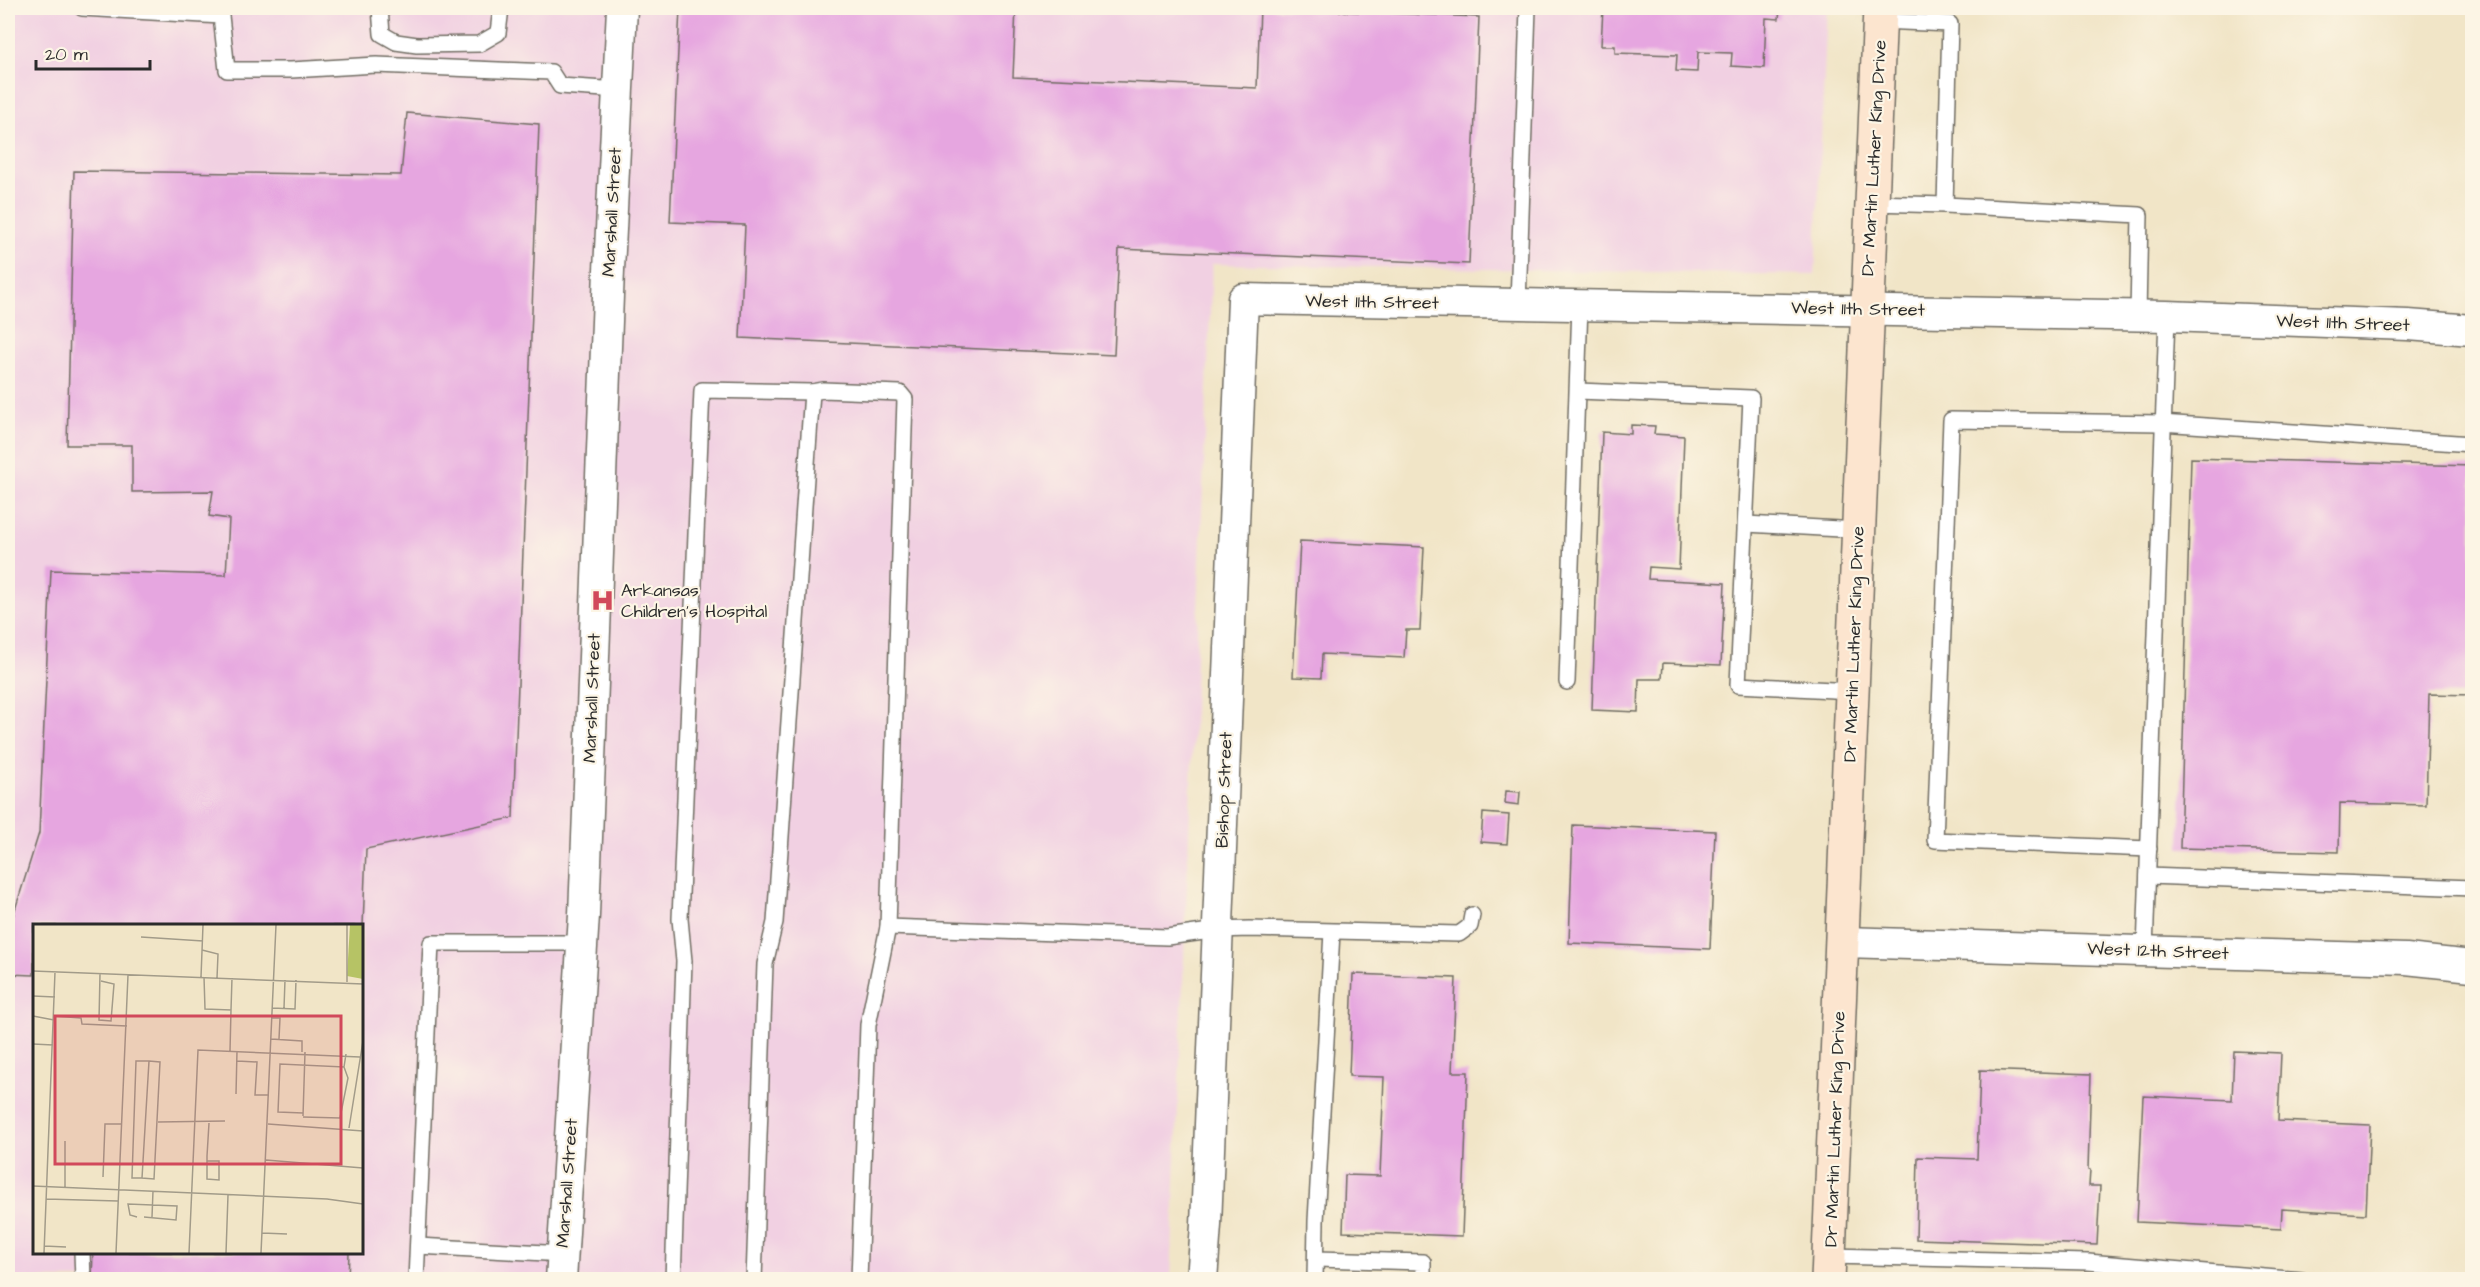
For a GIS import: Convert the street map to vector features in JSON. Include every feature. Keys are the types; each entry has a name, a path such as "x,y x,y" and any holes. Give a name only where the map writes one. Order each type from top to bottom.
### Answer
{"main road":[{"name":"Dr Martin Luther King Drive","path":"1829,1268 1880,14"}],"street":[{"name":"Marshall Street","path":"562,1267 582,943 622,8"},
{"name":"West 11th Street","path":"1243,299 2153,316 2408,325 2472,330"},
{"name":"Bishop Street","path":"1202,1280 1243,299"},
{"name":"West 12th Street","path":"1843,942 2406,959 2472,966"}],"lane":[{"path":"82,8 221,16 227,70 291,70 376,65 551,72 560,86 619,90"},
{"path":"380,8 382,34 396,42 417,45 479,44 498,33 501,8"},
{"path":"1518,304 1528,8"},
{"path":"1880,14 1950,24 1945,205"},
{"path":"1872,203 2140,216 2153,316 2162,423 2145,951"},
{"path":"1567,682 1580,304"},
{"path":"673,1280 684,961 680,919 702,390 900,393 905,399 888,927 868,1025 859,1280"},
{"path":"1578,391 1751,398 1738,685 1852,691"},
{"path":"754,1280 765,964 775,922 812,392"},
{"path":"2149,849 1935,840 1951,420 2162,423 2472,444"},
{"path":"1746,524 1858,530"},
{"path":"2148,876 2472,888"},
{"path":"888,927 1167,937 1249,928 1459,934 1470,926 1472,915"},
{"path":"1315,1280 1332,932"},
{"path":"416,1280 431,943 582,943"},
{"path":"418,1246 562,1267"},
{"path":"82,1254 83,1280"},
{"path":"1316,1259 1423,1262 1423,1280"},
{"path":"1829,1268 2088,1262 2302,1280"}],"shaded area":[{"name":"Arkansas Children's Hospital","path":"8,8 1827,8 1815,275 1212,264 1171,1279 8,1279"}],"building":[{"path":"680,8 1016,8 1013,77 1257,88 1260,8 1479,17 1469,264 1119,249 1114,355 740,338 745,225 670,222"},
{"path":"1603,8 1780,8 1779,19 1766,18 1764,68 1731,66 1732,53 1698,52 1697,72 1676,71 1677,55 1615,53 1615,46 1601,46"},
{"path":"407,113 539,124 513,818 366,849 363,926 363,924 33,924 33,975 8,974 8,932 39,833 51,570 226,575 229,519 209,516 213,491 132,492 132,445 67,445 74,171 401,175"},
{"path":"1631,425 1655,426 1654,434 1684,436 1679,569 1649,567 1648,579 1725,583 1721,665 1663,663 1662,679 1639,679 1638,712 1592,710 1602,432 1631,434"},
{"path":"2191,458 2472,466 2472,695 2429,694 2426,805 2340,803 2339,852 2180,848"},
{"path":"1300,541 1424,547 1420,630 1406,630 1404,658 1322,654 1321,678 1293,677"},
{"path":"1506,791 1520,792 1519,805 1505,803"},
{"path":"1483,813 1509,815 1507,844 1481,842"},
{"path":"1573,825 1715,831 1710,949 1569,943"},
{"path":"1353,974 1456,978 1452,1072 1468,1072 1462,1236 1343,1232 1345,1175 1380,1176 1384,1077 1349,1076"},
{"path":"2234,1051 2281,1053 2278,1121 2370,1125 2366,1214 2282,1209 2281,1229 2137,1222 2143,1096 2232,1100"},
{"path":"1980,1070 2091,1074 2088,1170 2090,1170 2089,1186 2100,1186 2097,1245 1916,1239 1918,1157 1977,1159"},
{"path":"93,1254 349,1254 348,1280 92,1280"}],"place":[{"name":"Arkansas Children's Hospital","path":"603,600"}]}
